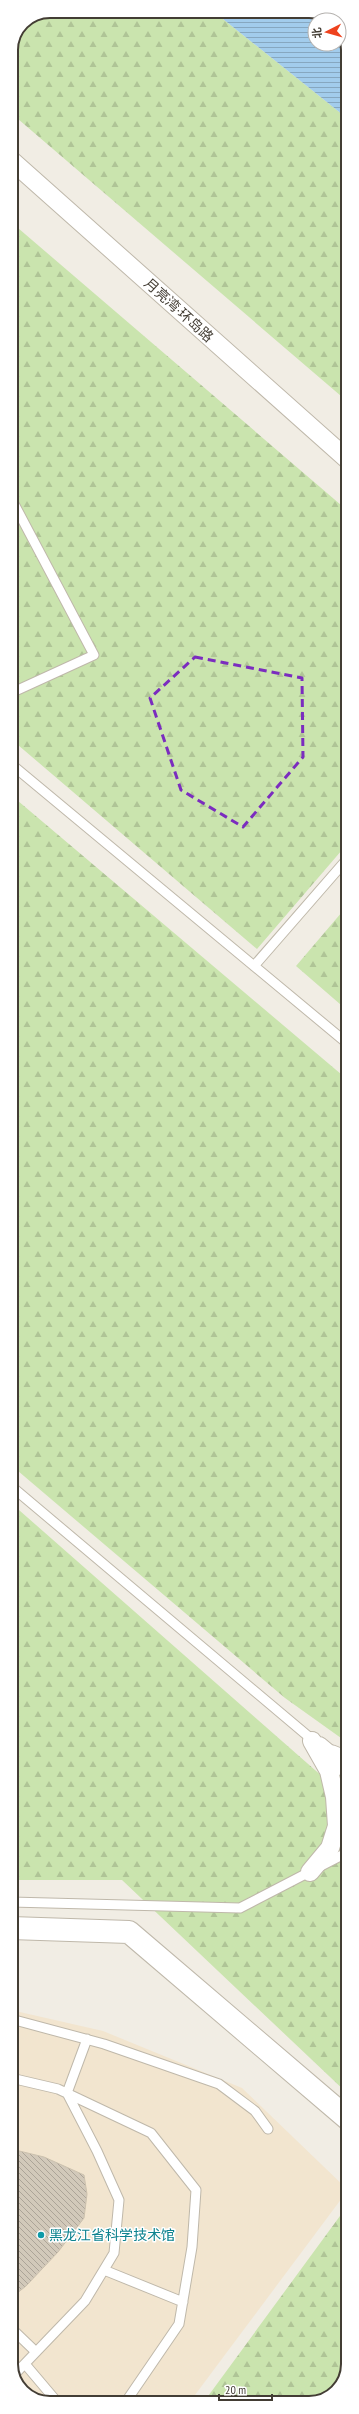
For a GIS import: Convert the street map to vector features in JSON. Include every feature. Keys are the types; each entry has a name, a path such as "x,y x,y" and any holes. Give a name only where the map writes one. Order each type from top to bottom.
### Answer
{"street":[{"name":"月亮湾·环岛路","path":"18,166 341,454"},
{"path":"312,1741 341,1764"},
{"path":"310,1872 330,1848 337,1826 335,1797 329,1771 312,1741"},
{"path":"18,1928 129,1932 341,2113"}],"lane":[{"path":"18,511 94,655 18,690"},
{"path":"18,770 341,1038"},
{"path":"254,966 341,866"},
{"path":"18,1492 312,1741 341,1753"},
{"path":"18,1902 240,1908 341,1856"},
{"path":"18,2021 87,2039 220,2084 255,2111 268,2129"},
{"path":"19,2370 85,2301 114,2253 119,2200 97,2151 66,2093 87,2039"},
{"path":"18,2080 66,2093 151,2133 196,2190 192,2248 179,2324 130,2396"},
{"path":"104,2270 182,2302"},
{"path":"18,2335 36,2352"},
{"path":"25,2364 52,2396"}],"highlighted area":[{"path":"195,657 302,678 303,757 243,827 181,790 150,698"}],"shaded area":[{"name":"黑龙江省科学技术馆","path":"18,2012 103,2031 242,2088 341,2183 341,2199 194,2396 48,2396 32,2391 27,2387 21,2378 18,2368"}],"green space":[{"path":"50,18 222,18 341,113 341,396 18,119 18,50 20,38 27,27 38,20"},
{"path":"18,228 341,505 341,851 257,949 18,745"},
{"path":"18,801 341,1074 341,1738 285,1698 18,1471"},
{"path":"341,913 341,1005 296,966"},
{"path":"18,1509 341,1793 341,2087 122,1880 18,1880"},
{"path":"341,2215 341,2364 337,2380 325,2392 313,2396 208,2396"}],"water":[{"path":"222,18 307,18 307,52 341,52 341,113"}],"building":[{"name":"黑龙江省科学技术馆","path":"18,2151 44,2157 84,2175 87,2194 84,2218 58,2252 18,2292"}],"place":[{"name":"黑龙江省科学技术馆","path":"41,2235"}]}
